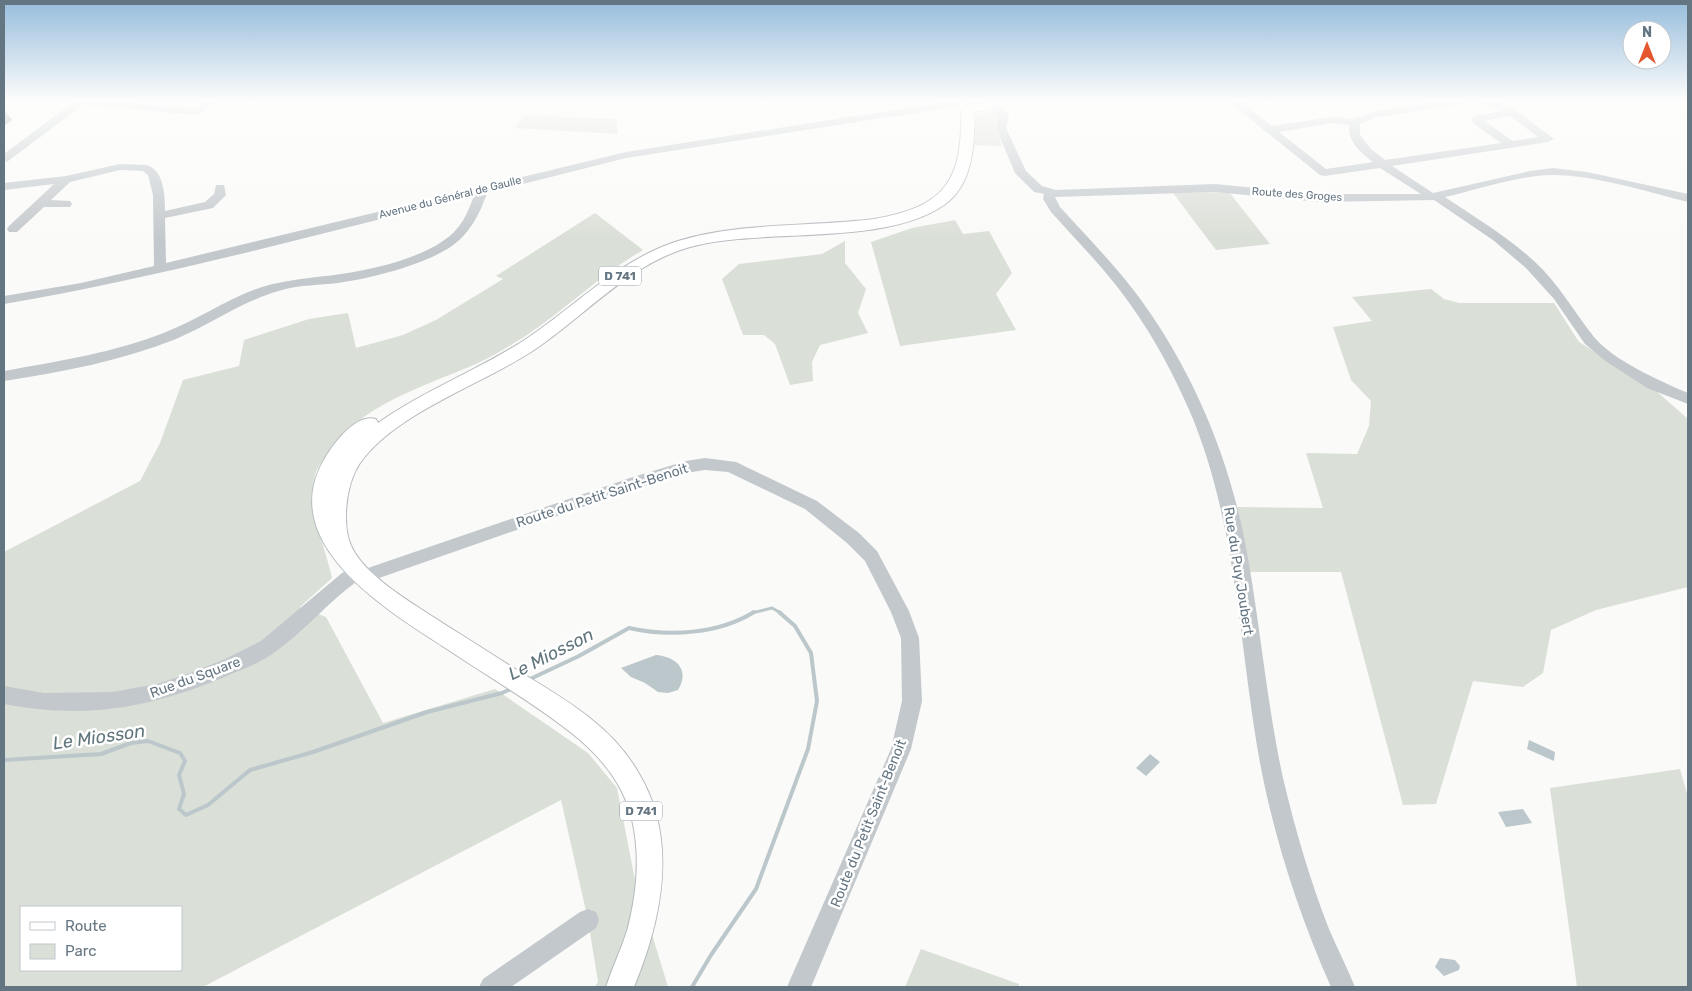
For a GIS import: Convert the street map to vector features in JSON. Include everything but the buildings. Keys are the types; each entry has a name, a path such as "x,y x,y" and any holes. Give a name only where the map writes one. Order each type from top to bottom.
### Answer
{"main road":[{"name":"D 741","path":"620,987 638,938 650,882 649,852 644,818 636,795 615,758 570,717 403,609 360,575 343,554 336,523 335,509 341,481 355,457 377,433 400,416 531,344 629,269 652,256 668,249 723,237 868,225 898,218 935,204 949,194 959,179 964,147"}],"street":[{"path":"4,159 20,147"},
{"name":"Avenue du Général de Gaulle","path":"4,300 56,292 160,269 591,163 673,147"},
{"path":"1010,147 1021,173 1038,189 1050,193"},
{"path":"1291,147 1324,174 1490,147"},
{"path":"1365,147 1384,164 1497,237 1531,265 1559,296 1590,341 1609,357 1652,384 1688,399"},
{"path":"4,186 66,179 131,166 146,168 151,171 160,196 160,269"},
{"name":"Route des Groges","path":"1050,193 1215,188 1319,198 1432,195 1530,174 1553,171 1587,175 1688,198"},
{"path":"13,228 66,179"},
{"path":"160,216 209,204 220,196 220,187"},
{"path":"4,376 75,364 138,347 194,327 256,294 280,286 348,277 430,253 445,246 463,230 472,215 482,189"},
{"name":"Rue du Puy Joubert","path":"1050,193 1049,199 1055,209 1125,288 1141,310 1172,364 1202,425 1219,470 1231,513 1267,746 1288,839 1321,938 1342,987"},
{"path":"41,203 66,204"},
{"name":"Route du Petit Saint-Benoit","path":"360,575 636,482 686,467 705,464 730,466 811,505 853,538 871,556 900,611 910,638 912,701 901,748 799,987"},
{"name":"Rue du Square","path":"4,695 44,702 112,701 157,693 193,681 230,666 268,647 343,582 360,575"},
{"path":"491,987 588,920"}],"green space":[{"path":"1229,192 1270,244 1216,250 1173,193"},
{"path":"595,213 643,250 612,270 524,337 484,360 394,399 356,423 340,438 318,468 313,485 314,512 332,578 300,607 326,617 383,723 495,689 588,753 617,788 634,875 668,987 595,987 598,982 588,920 561,800 203,987 4,987 4,552 140,481 160,443 183,380 239,366 244,340 309,319 348,313 356,348 403,335 436,320 503,279 496,276"},
{"path":"955,220 963,234 989,231 1012,273 996,294 1016,330 900,346 871,242 912,228"},
{"path":"845,241 845,263 866,289 858,313 868,333 820,345 812,362 813,381 790,385 775,344 764,335 743,335 722,279 739,264 822,254"},
{"path":"1431,289 1444,299 1459,303 1554,303 1579,342 1655,390 1688,419 1688,587 1596,610 1551,630 1543,673 1523,687 1473,681 1436,804 1403,805 1341,572 1247,572 1237,507 1323,508 1306,453 1357,454 1369,426 1371,401 1351,380 1333,327 1372,321 1352,297"},
{"path":"1680,769 1688,797 1688,987 1577,987 1550,788"},
{"path":"921,949 1019,984 1019,987 905,987"}],"shaded area":[{"path":"656,655 670,658 679,666 683,676 678,690 668,693 658,692 645,683 631,677 621,668"},
{"path":"1529,740 1555,752 1554,761 1527,749"},
{"path":"1150,754 1160,762 1146,776 1136,768"},
{"path":"1523,809 1532,823 1506,827 1498,812"},
{"path":"1440,958 1455,960 1460,966 1459,970 1444,976 1435,967"}],"waterway":[{"name":"Le Miosson","path":"752,613 772,608 781,613"},
{"name":"Le Miosson","path":"692,987 711,955 756,889 808,749 817,701 811,653 795,626 779,612"},
{"name":"Le Miosson","path":"528,680 579,656 629,628 644,631 693,632 725,625 752,613"},
{"name":"Le Miosson","path":"4,760 101,754 131,743 148,741 180,753 185,761 179,775 184,794 179,809 186,815 208,805 250,770 313,752 427,712 502,693 513,688"}]}
